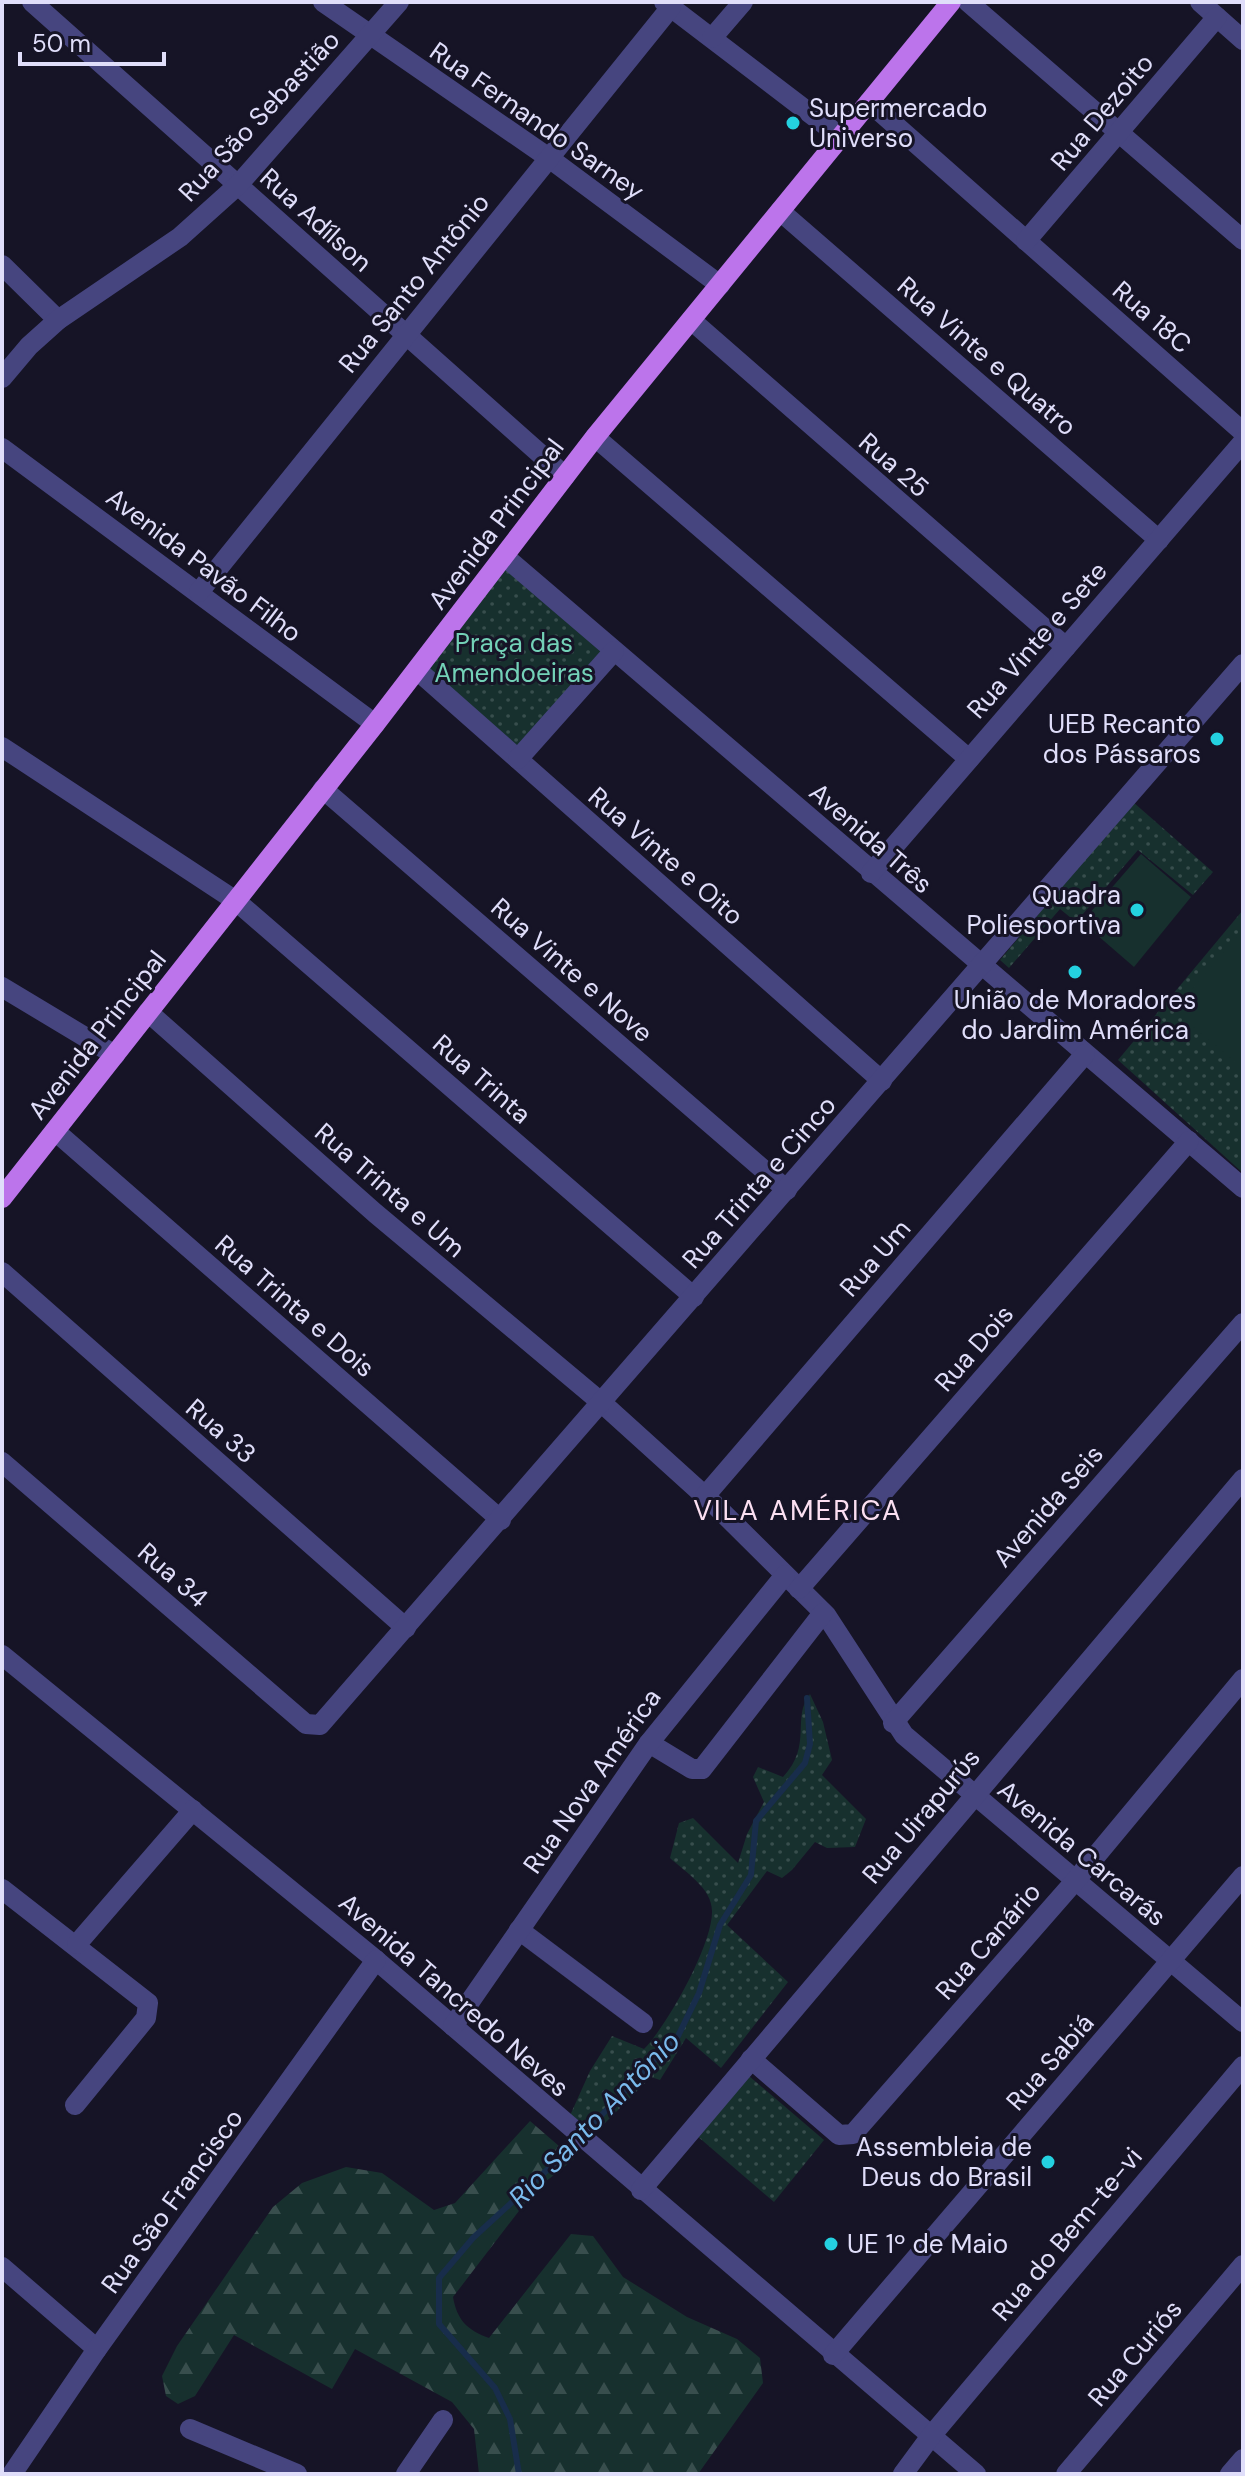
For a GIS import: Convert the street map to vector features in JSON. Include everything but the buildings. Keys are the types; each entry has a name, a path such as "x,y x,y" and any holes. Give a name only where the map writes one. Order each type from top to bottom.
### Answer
{"main road":[{"name":"Avenida Principal","path":"2,1198 375,724 595,437 951,2"}],"street":[{"name":"Rua Adílson","path":"32,2 565,476"},
{"name":"Rua Fernando Sarney","path":"323,2 549,158 720,285"},
{"name":"Rua São Sebastião","path":"2,378 29,346 58,320 180,237 238,185 399,2"},
{"path":"712,38 743,2"},
{"path":"968,2 1243,240"},
{"path":"1200,2 1243,40"},
{"path":"668,5 841,137"},
{"name":"Rua Santo Antônio","path":"199,592 549,158 668,5"},
{"name":"Rua Dezoito","path":"1026,241 1217,17"},
{"name":"Rua 18C","path":"869,102 1243,431"},
{"name":"Rua Vinte e Quatro","path":"780,211 1159,540"},
{"path":"2,265 58,320"},
{"name":"Rua 25","path":"691,320 1066,647"},
{"path":"595,437 969,759"},
{"name":"Rua Vinte e Sete","path":"871,873 1243,442"},
{"name":"Avenida Pavão Filho","path":"2,448 375,724"},
{"name":"Avenida Três","path":"504,556 1243,1188"},
{"path":"518,759 614,651"},
{"name":"Rua Trinta e Cinco","path":"311,1727 325,1721 1243,664"},
{"name":"Rua Vinte e Oito","path":"417,670 882,1081"},
{"name":"Rua Trinta","path":"2,747 236,901 694,1297"},
{"name":"Rua Vinte e Nove","path":"323,789 787,1190"},
{"path":"2,987 115,1055"},
{"name":"Rua Trinta e Um","path":"148,1012 387,1223 602,1403"},
{"name":"Rua Um","path":"705,1496 1085,1054"},
{"name":"Rua Trinta e Dois","path":"55,1131 501,1520"},
{"name":"Rua Dois","path":"792,1582 1189,1141"},
{"name":"Rua 33","path":"2,1272 406,1628"},
{"name":"Avenida Seis","path":"893,1723 1243,1323"},
{"name":"Avenida Carcarás","path":"602,1403 705,1496 823,1613 893,1723 972,1795 1243,2022"},
{"name":"Rua 34","path":"2,1462 311,1727"},
{"name":"Rua Uirapurύs","path":"641,2190 972,1795 1243,1479"},
{"name":"Rua Nova América","path":"453,2026 649,1743 792,1582"},
{"path":"649,1743 692,1769 702,1769 823,1613"},
{"name":"Avenida Tancredo Neves","path":"3,1657 376,1960 833,2355 976,2474"},
{"name":"Rua Canário","path":"751,2059 839,2135 853,2134 1075,1881 1243,1679"},
{"path":"77,1944 193,1810"},
{"name":"Rua Sabiá","path":"833,2355 1243,1876"},
{"path":"2,1889 145,1998 150,2008 146,2018 75,2105"},
{"path":"519,1930 643,2023"},
{"name":"Rua São Francisco","path":"12,2474 97,2349 376,1960"},
{"name":"Rua do Bem-te-vi","path":"903,2474 931,2436 1243,2066"},
{"name":"Rua Curiós","path":"1066,2474 1243,2265"},
{"path":"2,2267 97,2349"},
{"path":"406,2474 443,2420"},
{"path":"190,2429 297,2474"},
{"path":"1230,2474 1243,2459"},
{"path":"2,2470 12,2474"}],"green space":[{"name":"Praça das Amendoeiras","path":"505,558 611,651 518,755 419,670"},
{"path":"1133,802 1213,872 1193,895 1138,850 1076,922 1060,909 1009,968 1000,960"},
{"name":"Quadra Poliesportiva","path":"1141,854 1191,897 1134,967 1082,922"},
{"path":"1243,910 1243,1173 1118,1060"},
{"path":"1243,930 1243,1069 1174,1010"},
{"path":"810,1694 823,1722 832,1760 822,1775 866,1819 855,1847 827,1848 815,1842 782,1878 767,1871 727,1925 788,1982 721,2068 686,2038 660,2080 651,2077 592,2136 568,2120 590,2071 612,2036 644,2049 654,2038 687,1984 705,1943 712,1911 708,1895 670,1858 679,1823 693,1818 738,1863 747,1834 764,1802 753,1777 758,1767 783,1777 792,1765 800,1743 802,1713"},
{"path":"749,2076 824,2140 774,2202 696,2135"},
{"path":"530,2121 574,2159 535,2190 453,2297 457,2312 469,2328 489,2338 571,2234 593,2236 623,2277 687,2317 737,2339 760,2358 763,2383 698,2474 479,2474 474,2429 452,2402 355,2349 332,2389 234,2335 195,2396 178,2404 166,2396 162,2376 177,2346 273,2207 302,2183 346,2167 382,2173 434,2210 455,2203"}],"waterway":[{"name":"Rio Santo Antônio","path":"519,2474 510,2419 495,2388 439,2324 439,2278 473,2238 559,2159 678,2036 699,1993 720,1925 751,1875 756,1821 805,1763 810,1744 807,1698"}],"place":[{"name":"Supermercado Universo","path":"793,123"},
{"name":"UEB Recanto dos Pássaros","path":"1217,739"},
{"name":"Quadra Poliesportiva","path":"1137,910"},
{"name":"União de Moradores do Jardim América","path":"1075,972"},
{"name":"Assembleia de Deus do Brasil","path":"1048,2162"},
{"name":"UE 1º de Maio","path":"831,2244"}],"district":[{"name":"VILA AMÉRICA","path":"798,1510"}]}
